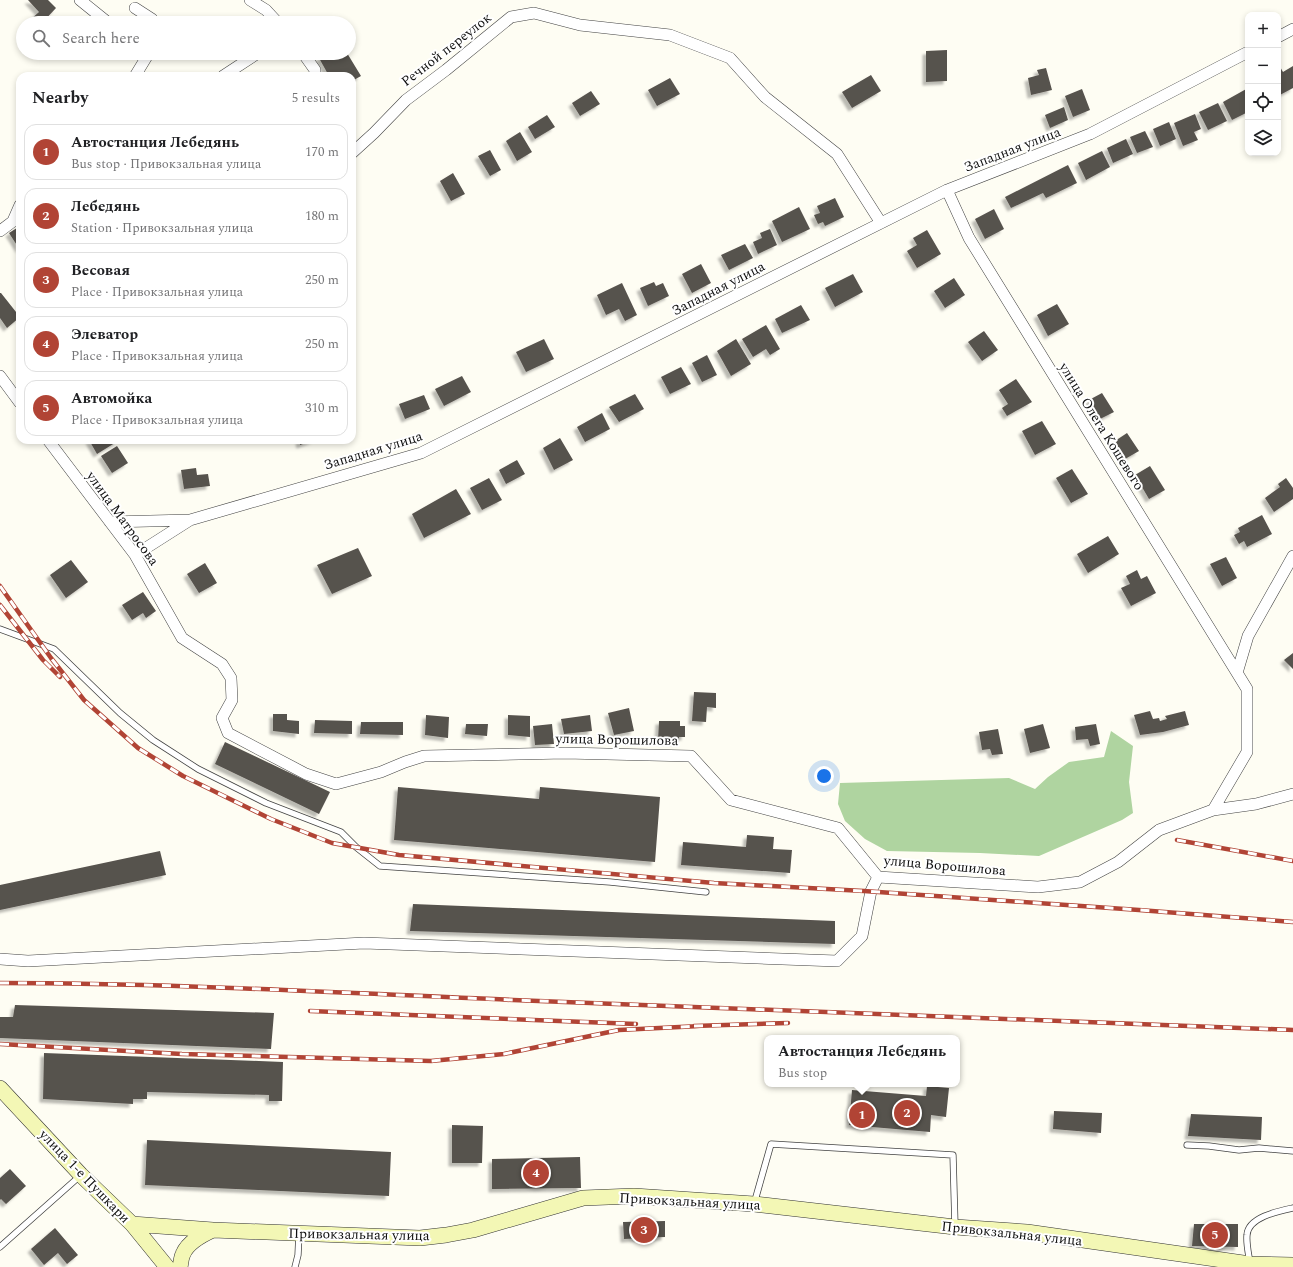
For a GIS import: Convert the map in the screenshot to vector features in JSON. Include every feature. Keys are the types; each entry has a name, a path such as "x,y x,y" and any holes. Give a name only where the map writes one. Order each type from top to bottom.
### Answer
{"main road":[{"name":"улица 1-е Пушкари","path":"0,1088 81,1175 132,1224 167,1267"},
{"name":"Привокзальная улица","path":"132,1224 213,1230 420,1238 446,1235 480,1228 583,1198 634,1196 754,1204 955,1227 1028,1232 1249,1265 1293,1265"},
{"path":"180,1267 183,1254 191,1244 202,1235 213,1230"}],"street":[{"path":"80,0 100,16"},
{"path":"250,0 266,10 272,16"},
{"path":"135,8 147,16"},
{"name":"Речной переулок","path":"356,149 406,100 446,70 511,17 534,13 580,25 670,35 730,58 765,97 837,154 881,223"},
{"path":"1281,35 1293,29"},
{"name":"Западная улица","path":"190,520 421,453 947,190 1090,134 1245,54"},
{"path":"137,72 145,60"},
{"path":"229,72 247,60"},
{"path":"308,60 315,70 315,72"},
{"name":"улица Олега Кошевого","path":"947,190 969,238 1247,689 1247,752 1213,810"},
{"path":"0,231 16,220"},
{"path":"0,376 16,398"},
{"name":"улица Матросова","path":"51,444 135,555 182,638 222,664"},
{"path":"110,522 190,520"},
{"path":"135,555 190,520"},
{"path":"1237,673 1248,636 1293,556"},
{"name":"улица Ворошилова","path":"222,664 231,678 232,700 222,718 228,733 306,774 336,784 382,772 424,756 564,753 691,756 731,800 838,828 878,877 1038,887 1080,882 1118,862 1159,830 1213,810 1256,804 1293,794"},
{"path":"0,959 28,961 364,943 837,961 862,936 871,891 878,877"}],"lane":[{"path":"0,629 54,649 120,713 153,740 178,757 198,769 266,803 341,832 356,847 380,866 610,882 706,892"},
{"path":"754,1204 771,1144 953,1155 955,1227"},
{"path":"1187,1145 1239,1150 1259,1148 1293,1151"},
{"path":"0,1247 81,1175"},
{"path":"1249,1265 1247,1235 1249,1228 1263,1216 1293,1208"},
{"path":"295,1267 298,1255 299,1233"}],"green space":[{"path":"1111,731 1133,746 1129,782 1133,813 1122,820 1039,856 887,851 865,839 845,821 838,804 840,783 1009,778 1035,789 1048,777 1069,762 1104,757"}],"building":[{"path":"28,0 48,0 56,8 49,16 34,16 39,12"},
{"path":"947,50 947,81 926,82 926,51"},
{"path":"320,60 351,60 361,76 356,79 356,72 327,72"},
{"path":"1293,66 1293,88 1281,94 1281,68 1283,72"},
{"path":"1046,68 1052,90 1031,95 1028,78 1039,75 1037,70"},
{"path":"871,75 881,91 852,108 842,92"},
{"path":"670,78 680,94 657,106 648,90"},
{"path":"1082,89 1090,110 1073,117 1065,96"},
{"path":"1245,90 1245,114 1232,120 1223,102"},
{"path":"591,91 600,104 580,116 572,103"},
{"path":"1218,103 1227,121 1208,130 1199,112"},
{"path":"1064,107 1068,120 1050,128 1045,115"},
{"path":"1195,114 1201,129 1194,132 1198,140 1183,146 1174,123"},
{"path":"547,115 555,127 535,139 528,127"},
{"path":"1169,122 1176,139 1160,146 1153,129"},
{"path":"1145,131 1153,147 1137,153 1130,137"},
{"path":"520,132 532,152 517,161 506,141"},
{"path":"1126,139 1133,154 1113,163 1107,148"},
{"path":"490,150 501,170 490,176 478,156"},
{"path":"1102,151 1110,167 1086,180 1078,163"},
{"path":"1068,165 1077,183 1046,198 1043,193 1011,208 1005,197"},
{"path":"453,173 465,194 451,201 440,181"},
{"path":"835,198 844,217 825,226 823,222 818,224 814,215 820,213 817,206"},
{"path":"799,207 810,229 782,242 772,221"},
{"path":"994,209 1004,229 985,239 975,219"},
{"path":"16,229 16,244 9,233"},
{"path":"770,229 777,245 758,254 753,242 762,238 760,233"},
{"path":"927,230 941,254 917,268 907,251 917,245 913,238"},
{"path":"745,244 753,258 729,270 721,255"},
{"path":"701,264 711,283 692,293 682,274"},
{"path":"853,274 863,292 835,307 825,288"},
{"path":"954,278 965,295 945,308 934,291"},
{"path":"654,282 656,286 663,283 669,296 648,306 640,288"},
{"path":"622,283 637,315 625,321 619,309 606,315 597,295"},
{"path":"1,293 16,312 16,320 7,328 0,318"},
{"path":"1057,304 1069,324 1048,336 1037,315"},
{"path":"801,305 810,320 782,333 775,319"},
{"path":"766,325 780,349 770,355 766,349 753,357 742,339"},
{"path":"984,331 998,350 982,361 968,342"},
{"path":"544,339 554,359 526,372 516,352"},
{"path":"736,339 751,364 731,376 717,351"},
{"path":"707,355 717,375 702,382 692,363"},
{"path":"681,367 691,384 670,394 661,377"},
{"path":"462,376 471,392 444,406 435,389"},
{"path":"1016,379 1032,402 1007,416 1002,408 1008,404 999,390"},
{"path":"1102,393 1114,412 1100,419 1089,400"},
{"path":"635,394 644,409 619,422 609,407"},
{"path":"424,395 430,409 405,419 399,404"},
{"path":"602,413 610,429 585,442 577,427"},
{"path":"1042,421 1056,444 1035,455 1022,431"},
{"path":"1127,433 1139,451 1125,459 1115,441"},
{"path":"560,438 573,460 554,470 543,448"},
{"path":"91,444 113,444 97,454"},
{"path":"117,446 128,463 112,473 101,456"},
{"path":"517,460 525,474 506,484 499,470"},
{"path":"1150,466 1165,490 1149,499 1135,475"},
{"path":"196,468 197,475 208,474 210,486 184,489 181,470"},
{"path":"1072,469 1088,494 1071,503 1056,478"},
{"path":"489,478 502,500 482,510 470,488"},
{"path":"1286,478 1293,488 1293,499 1274,512 1265,498 1280,487 1278,484"},
{"path":"456,489 471,514 424,538 412,514"},
{"path":"1262,515 1272,534 1247,547 1244,541 1239,544 1234,535 1240,532 1238,528"},
{"path":"1108,536 1119,554 1088,573 1077,554"},
{"path":"358,548 372,576 332,594 317,565"},
{"path":"1226,557 1237,578 1222,586 1210,564"},
{"path":"71,560 88,582 66,598 50,575"},
{"path":"205,563 217,583 199,593 187,574"},
{"path":"1137,570 1141,579 1147,576 1156,593 1131,606 1121,588 1130,584 1126,576"},
{"path":"143,592 156,611 146,618 143,613 132,620 122,605"},
{"path":"1293,653 1293,669 1284,660"},
{"path":"694,692 716,693 716,708 707,707 706,722 692,721"},
{"path":"629,708 634,731 614,735 608,713"},
{"path":"1150,711 1153,719 1159,718 1160,721 1167,719 1165,716 1185,711 1189,725 1163,732 1140,735 1134,715"},
{"path":"273,714 287,714 287,720 299,721 299,734 273,731"},
{"path":"426,715 449,717 448,738 425,735"},
{"path":"508,715 530,716 530,737 508,735"},
{"path":"590,715 592,731 564,734 561,719"},
{"path":"315,720 352,721 352,734 314,733"},
{"path":"659,721 680,721 680,726 685,726 685,737 679,737 679,742 658,741"},
{"path":"361,722 403,722 403,735 360,734"},
{"path":"466,724 488,724 487,736 465,734"},
{"path":"552,724 554,744 535,745 533,726"},
{"path":"1043,724 1050,748 1030,753 1024,729"},
{"path":"1096,724 1100,744 1090,746 1088,739 1076,740 1075,727"},
{"path":"998,729 1003,754 992,755 990,749 982,750 979,732"},
{"path":"225,742 330,792 319,814 215,764"},
{"path":"398,787 539,799 540,787 660,797 655,862 394,840"},
{"path":"747,835 774,837 773,849 792,850 790,873 681,865 683,842 746,847"},
{"path":"160,851 166,875 0,910 0,885"},
{"path":"413,904 835,921 835,944 410,931"},
{"path":"15,1005 274,1013 271,1049 0,1038 0,1017 13,1017"},
{"path":"44,1053 283,1062 282,1101 269,1101 269,1095 147,1092 147,1099 133,1099 133,1104 43,1099"},
{"path":"927,1087 949,1088 946,1117 931,1115 930,1132 849,1125 852,1090 926,1096"},
{"path":"1054,1111 1102,1113 1101,1133 1053,1129"},
{"path":"1191,1114 1262,1117 1261,1140 1188,1136"},
{"path":"452,1125 483,1126 482,1163 452,1163"},
{"path":"147,1140 391,1152 389,1196 145,1185"},
{"path":"580,1157 581,1188 492,1189 492,1159"},
{"path":"10,1169 26,1186 6,1204 1,1199 0,1200 0,1178"},
{"path":"665,1221 665,1237 624,1239 623,1222"},
{"path":"1194,1224 1238,1224 1238,1247 1192,1246"},
{"path":"55,1228 78,1255 67,1264 58,1253 44,1265 31,1249"}],"railway":[{"path":"0,586 51,658 84,700 138,748 183,776 271,819 332,843 399,855 714,883 864,891 1293,922"},
{"path":"0,605 43,660 60,677"},
{"path":"1177,840 1293,861"},
{"path":"0,983 64,983 192,987 1293,1030"},
{"path":"310,1011 636,1024"},
{"path":"694,1026 788,1023"},
{"path":"0,1044 182,1054 431,1061 504,1054 619,1030 700,1026"}],"place":[{"name":"Лебедянь","path":"907,1113"},
{"name":"Автостанция Лебедянь","path":"862,1115"},
{"name":"Элеватор","path":"536,1173"},
{"name":"Весовая","path":"644,1230"},
{"name":"Автомойка","path":"1215,1235"}]}
